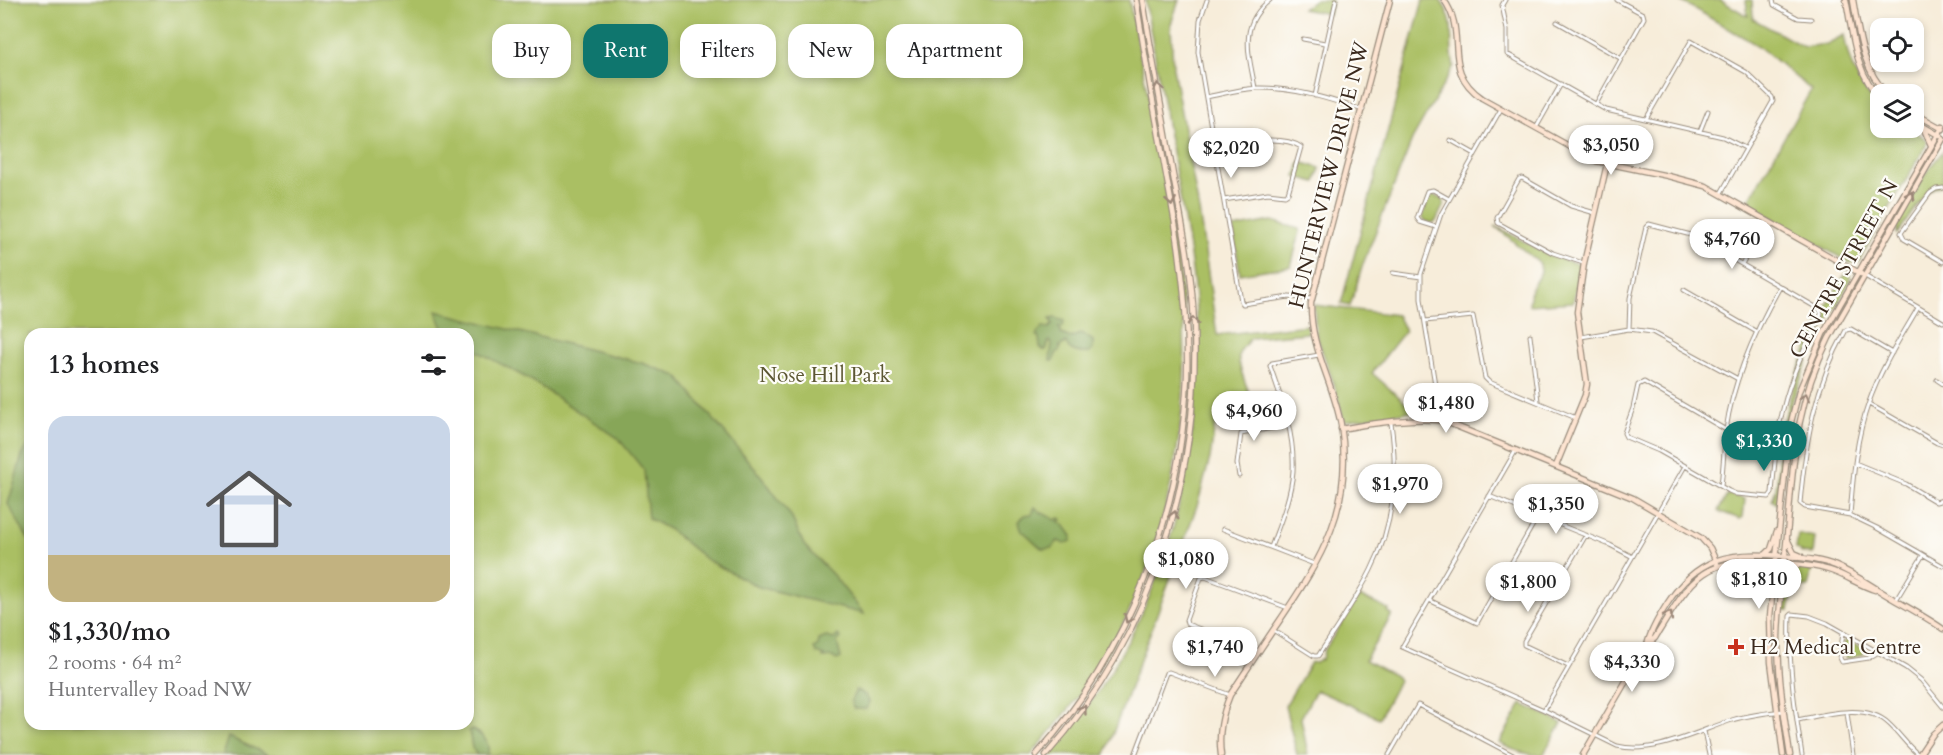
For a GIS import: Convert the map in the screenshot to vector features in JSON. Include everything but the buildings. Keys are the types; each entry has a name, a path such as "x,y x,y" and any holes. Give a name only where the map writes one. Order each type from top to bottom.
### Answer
{"main road":[{"path":"1036,755 1089,688 1139,596 1158,542 1171,493 1184,418 1187,343 1180,255 1136,0"},
{"path":"1046,755 1088,702 1132,628 1154,577 1168,534 1187,452 1193,395 1193,305 1187,251 1143,0"},
{"name":"HUNTERVIEW DRIVE NW","path":"1221,755 1222,714 1230,695 1316,565 1333,527 1342,492 1341,429 1310,322 1312,299 1390,0"},
{"path":"1846,0 1860,69 1870,87"},
{"path":"1853,0 1864,57 1873,78 1878,84"},
{"path":"1446,1 1456,25 1456,58 1463,78 1477,94 1585,156 1607,164 1706,186 1721,193 1865,276"},
{"path":"1924,118 1942,128"},
{"path":"1924,126 1941,137"},
{"path":"1924,128 1931,146"},
{"name":"CENTRE STREET N","path":"1790,755 1778,640 1796,438 1807,390 1825,348 1933,157 1942,128"},
{"name":"CENTRE STREET N","path":"1783,755 1769,641 1770,616 1778,556 1787,444 1799,391 1823,334 1931,146 1941,137"},
{"path":"1933,157 1943,148"},
{"path":"1556,466 1585,395 1587,384 1577,312 1584,263 1607,164"},
{"path":"1341,429 1438,419 1633,498 1701,538 1716,559 1718,566"},
{"path":"1766,554 1774,543 1778,512 1782,505"},
{"path":"1787,537 1794,553 1836,566 1943,630"},
{"path":"1647,645 1649,635 1676,591 1690,575 1716,559 1733,555 1766,554 1807,558"},
{"path":"1756,561 1768,567 1774,582"},
{"path":"1583,755 1647,645 1655,638 1689,585 1704,573 1718,566 1735,562 1777,562 1830,570 1881,591"},
{"path":"1782,582 1790,570 1798,565"},
{"path":"1919,755 1933,734 1943,725"}],"street":[{"path":"1207,0 1200,20 1198,52 1243,304 1289,297 1312,299"},
{"path":"1255,88 1248,37 1254,17 1270,0"},
{"path":"1316,96 1336,0"},
{"path":"1505,0 1502,5 1507,30 1507,54 1606,110 1723,137 1745,148"},
{"path":"1596,104 1645,17 1617,0"},
{"path":"1773,0 1774,5 1798,18 1811,20"},
{"path":"1557,22 1621,59"},
{"path":"1304,39 1326,44"},
{"path":"1646,118 1691,41 1746,72 1772,97 1773,101 1721,193"},
{"path":"1536,128 1561,84"},
{"path":"1206,97 1255,88 1277,89 1316,96 1363,110"},
{"path":"1438,419 1439,409 1420,291 1421,277 1436,227 1449,199 1501,109"},
{"path":"1700,131 1708,111"},
{"path":"1215,147 1268,140 1284,141 1301,147 1288,193 1285,195 1268,193 1224,200"},
{"path":"1450,140 1475,154"},
{"path":"1584,263 1552,253 1498,223 1497,218 1519,179 1522,178 1571,206 1595,213"},
{"path":"1943,188 1930,193 1901,233 1904,239 1943,262"},
{"path":"1436,227 1420,222 1417,218 1427,191 1432,190 1449,199"},
{"path":"1742,264 1767,221"},
{"path":"1629,329 1630,298 1646,227 1649,224 1691,235 1821,311 1801,354 1784,405 1771,496 1765,498 1736,494 1652,447 1626,437 1624,433 1638,385 1644,382 1726,430"},
{"path":"1393,273 1421,277"},
{"path":"1865,276 1943,322"},
{"path":"1721,486 1726,430 1738,379 1756,331 1780,287"},
{"path":"1684,290 1756,331"},
{"path":"1850,515 1855,463 1868,404 1892,353 1918,308"},
{"path":"1425,321 1473,316 1485,378 1489,382 1576,418"},
{"path":"1581,337 1629,329 1658,334 1738,379"},
{"path":"1892,353 1851,329 1847,329 1826,370 1811,415 1800,503 1805,507 1850,515 1943,566"},
{"path":"1530,335 1538,401"},
{"path":"1271,547 1285,509 1293,472 1293,450 1270,366 1272,363 1319,355"},
{"path":"1937,380 1943,384"},
{"path":"1868,404 1943,445"},
{"path":"1273,630 1314,656 1318,656 1371,570 1383,541 1391,507 1395,476 1391,423"},
{"path":"1239,476 1237,464 1241,434 1288,425"},
{"path":"1516,450 1402,647 1544,710 1624,749 1641,753 1737,719 1784,711"},
{"path":"1855,463 1906,484 1936,502 1943,500"},
{"path":"1544,710 1685,466"},
{"path":"1489,496 1632,556"},
{"path":"1429,600 1477,623 1538,516"},
{"path":"1224,529 1316,565"},
{"path":"1569,666 1524,645 1524,641 1586,535"},
{"path":"1896,600 1923,555"},
{"path":"1259,651 1187,624 1186,620 1201,578 1205,577 1288,608"},
{"path":"1802,755 1790,666 1790,616 1809,616 1843,632 1906,668 1921,680 1943,706"},
{"path":"1843,632 1840,658 1842,662 1869,658 1878,653"},
{"path":"1135,755 1166,673 1169,672 1230,695"},
{"path":"1389,755 1418,705 1513,755"},
{"path":"1797,720 1866,712 1888,723 1919,755"},
{"path":"1847,713 1853,755"},
{"path":"1704,730 1709,755"}],"green space":[{"name":"Nose Hill Park","path":"0,0 1129,0 1178,263 1183,312 1182,412 1175,462 1150,560 1109,650 1092,678 1031,755 0,755"},
{"path":"1145,0 1179,0 1171,24 1173,68 1199,210 1217,335 1307,325 1308,333 1251,338 1241,350 1239,364 1252,401 1219,408 1217,411 1210,458 1198,503 1105,755 1050,755 1103,684 1139,619 1157,577 1171,534 1190,445 1197,354 1195,292"},
{"path":"1314,0 1332,0 1329,14 1302,9"},
{"path":"1423,0 1440,0 1446,9 1451,25 1454,66 1412,140 1363,264 1350,306 1341,304"},
{"path":"1679,0 1720,0 1748,16 1746,0 1752,0 1753,19 1804,47 1827,44 1844,35 1856,75 1870,97 1870,138 1924,138 1927,140 1927,144 1858,262 1850,263 1747,204 1811,90 1757,45"},
{"path":"1943,151 1943,185 1928,191 1897,234 1896,224 1928,170"},
{"path":"1300,162 1320,168 1316,182 1296,177"},
{"path":"1433,195 1443,199 1444,204 1436,221 1432,223 1425,221 1422,217 1429,198"},
{"path":"1272,221 1299,229 1291,266 1240,274 1233,228"},
{"path":"1495,226 1551,256 1578,264 1580,268 1573,302 1529,305 1531,289 1541,272 1540,264"},
{"path":"1847,271 1850,281 1809,357 1791,405 1777,504 1772,500 1776,486 1781,436 1792,389 1809,344 1824,315 1824,310"},
{"path":"1314,305 1397,315 1405,331 1372,373 1415,411 1344,421 1334,384 1316,334"},
{"path":"436,311 642,363 677,376 762,477 791,516 804,545 833,575 864,614 759,587 707,560 670,530 648,518 644,470 618,438 532,381 474,349 474,328 443,328"},
{"path":"1050,319 1064,321 1063,327 1058,327 1061,334 1071,338 1082,333 1093,341 1090,353 1076,352 1066,343 1060,346 1053,361 1050,361 1052,343 1049,341 1046,350 1043,350 1040,347 1037,333 1043,327 1049,328 1053,324"},
{"path":"24,452 24,532 8,504"},
{"path":"1728,494 1745,499 1743,517 1740,519 1718,511"},
{"path":"1035,507 1056,520 1060,518 1062,520 1059,522 1072,536 1071,541 1065,544 1058,541 1052,548 1043,549 1022,531 1019,522 1024,515 1032,514"},
{"path":"1798,534 1815,537 1813,554 1802,553 1796,548"},
{"path":"1798,567 1812,568 1808,587 1793,587 1789,610 1784,610 1787,580"},
{"path":"1359,596 1389,610 1388,612 1392,615 1365,660 1397,677 1399,681 1379,718 1316,690 1301,718 1308,755 1297,755 1285,706 1311,662 1315,663 1322,659 1324,651"},
{"path":"838,635 841,638 837,642 841,658 837,660 832,657 823,658 824,656 816,653 814,649 818,646 819,640 826,637 834,639"},
{"path":"1847,640 1864,649 1864,654 1845,657 1844,643"},
{"path":"856,690 864,694 870,702 866,709 854,709 851,701"},
{"path":"1522,704 1562,723 1543,755 1520,752 1499,743"},
{"path":"473,730 485,739 488,755 477,755 472,748 469,731"},
{"path":"229,737 269,755 223,755"}],"place":[{"name":"H2 Medical Centre","path":"1736,647"}]}
